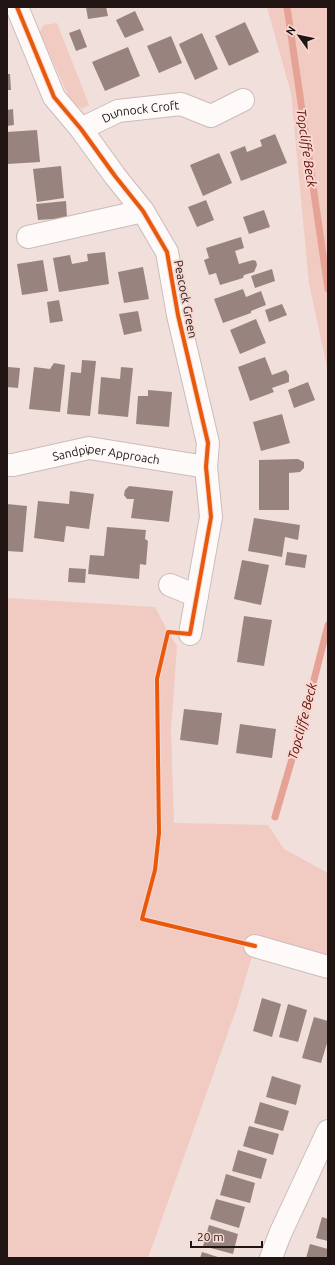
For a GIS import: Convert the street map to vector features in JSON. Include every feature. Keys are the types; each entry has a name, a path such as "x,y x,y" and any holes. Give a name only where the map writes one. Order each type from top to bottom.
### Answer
{"street":[{"name":"Peacock Green","path":"17,7 54,97 143,211 167,252 178,315 208,443 206,467 211,517 190,634"},
{"name":"Dunnock Croft","path":"81,130 118,111 181,104 211,116 243,100"},
{"path":"28,237 143,211"},
{"name":"Sandpiper Approach","path":"7,465 13,465 89,448 206,467"},
{"path":"170,585 197,596"},
{"path":"255,946 328,967"},
{"path":"271,1258 328,1130"}],"shaded area":[{"path":"267,7 328,7 328,372 309,283 291,93"},
{"path":"57,23 89,105 82,109 70,99 40,33 44,25"},
{"path":"7,598 155,607 177,646 171,730 174,823 268,825 284,849 328,873 328,967 255,946 237,1007 148,1258 7,1258"}],"building":[{"path":"86,7 106,7 108,16 88,19"},
{"path":"135,11 144,30 125,38 116,20"},
{"path":"245,22 259,52 229,66 215,36"},
{"path":"80,29 87,47 76,51 69,33"},
{"path":"202,33 218,69 195,80 179,44"},
{"path":"171,36 182,63 159,73 147,46"},
{"path":"128,47 140,76 105,91 92,62"},
{"path":"7,74 10,74 11,90 7,90"},
{"path":"13,109 14,125 7,126 7,110"},
{"path":"37,130 40,162 7,164 7,132"},
{"path":"275,134 287,163 241,181 230,152 245,146 247,152 262,146 260,140"},
{"path":"219,153 232,183 203,196 190,165"},
{"path":"61,166 64,198 37,202 33,169"},
{"path":"206,200 214,220 197,227 188,207"},
{"path":"66,201 67,218 38,220 36,204"},
{"path":"264,210 270,227 249,234 243,217"},
{"path":"241,237 244,248 235,251 239,264 253,260 256,261 257,265 254,272 244,275 243,278 220,285 216,273 209,275 204,260 209,258 206,248"},
{"path":"105,252 109,284 59,292 53,258 70,255 72,264 88,261 87,254"},
{"path":"43,260 48,291 22,295 17,264"},
{"path":"143,267 149,299 124,303 118,272"},
{"path":"272,269 275,281 255,288 251,276"},
{"path":"243,289 246,297 261,291 266,305 251,311 251,313 223,323 214,299"},
{"path":"59,300 63,321 50,323 47,302"},
{"path":"282,304 287,315 269,322 265,310"},
{"path":"138,311 142,331 124,335 119,314"},
{"path":"256,319 266,343 240,354 230,330"},
{"path":"265,357 272,375 286,370 289,375 289,382 272,388 274,392 250,401 238,367"},
{"path":"82,360 96,361 90,416 67,414 71,372 81,373"},
{"path":"54,363 65,365 60,412 29,409 34,367 50,369"},
{"path":"8,367 20,368 18,388 7,387"},
{"path":"121,367 133,368 128,417 98,414 101,377 120,379"},
{"path":"308,382 315,400 294,408 288,390"},
{"path":"148,390 172,392 169,427 136,424 138,396 148,396"},
{"path":"282,414 290,443 261,451 253,422"},
{"path":"298,459 304,462 304,468 300,472 289,473 289,510 259,510 259,460"},
{"path":"129,486 173,491 169,522 131,518 134,499 127,499 124,495 125,490"},
{"path":"70,491 94,494 89,529 66,526 64,542 34,538 38,501 69,504"},
{"path":"7,504 27,506 23,552 7,551"},
{"path":"254,518 300,525 298,540 285,537 282,557 248,551"},
{"path":"107,527 146,530 145,539 148,541 146,565 140,564 139,579 88,574 90,555 104,556"},
{"path":"287,552 307,555 305,568 285,565"},
{"path":"242,560 269,565 261,605 234,599"},
{"path":"69,568 86,569 85,583 68,582"},
{"path":"244,616 272,620 264,666 237,662"},
{"path":"184,709 222,713 218,745 180,740"},
{"path":"240,724 276,729 272,758 236,753"},
{"path":"262,998 281,1004 272,1037 253,1031"},
{"path":"288,1004 307,1010 298,1042 279,1037"},
{"path":"314,1017 328,1021 328,1040 321,1063 302,1058"},
{"path":"272,1076 301,1085 296,1105 266,1097"},
{"path":"260,1102 289,1111 283,1131 254,1123"},
{"path":"249,1126 279,1134 273,1155 243,1146"},
{"path":"238,1150 267,1159 261,1179 232,1171"},
{"path":"226,1174 255,1183 250,1203 220,1195"},
{"path":"216,1199 245,1207 239,1228 210,1219"},
{"path":"322,1217 328,1219 328,1241 316,1238"},
{"path":"209,1225 238,1234 233,1254 203,1246"},
{"path":"310,1244 328,1249 327,1258 306,1258"},
{"path":"202,1252 221,1258 200,1258"}],"waterway":[{"name":"Topcliffe Beck","path":"287,7 328,289"},
{"name":"Topcliffe Beck","path":"275,817 306,711 328,625"}],"cycle path":[{"path":"17,7 54,97 81,129 115,176 143,211 167,252 178,315 208,443 206,467 211,517 190,634 168,632 157,679 159,833 155,870 142,919 255,946"}]}
